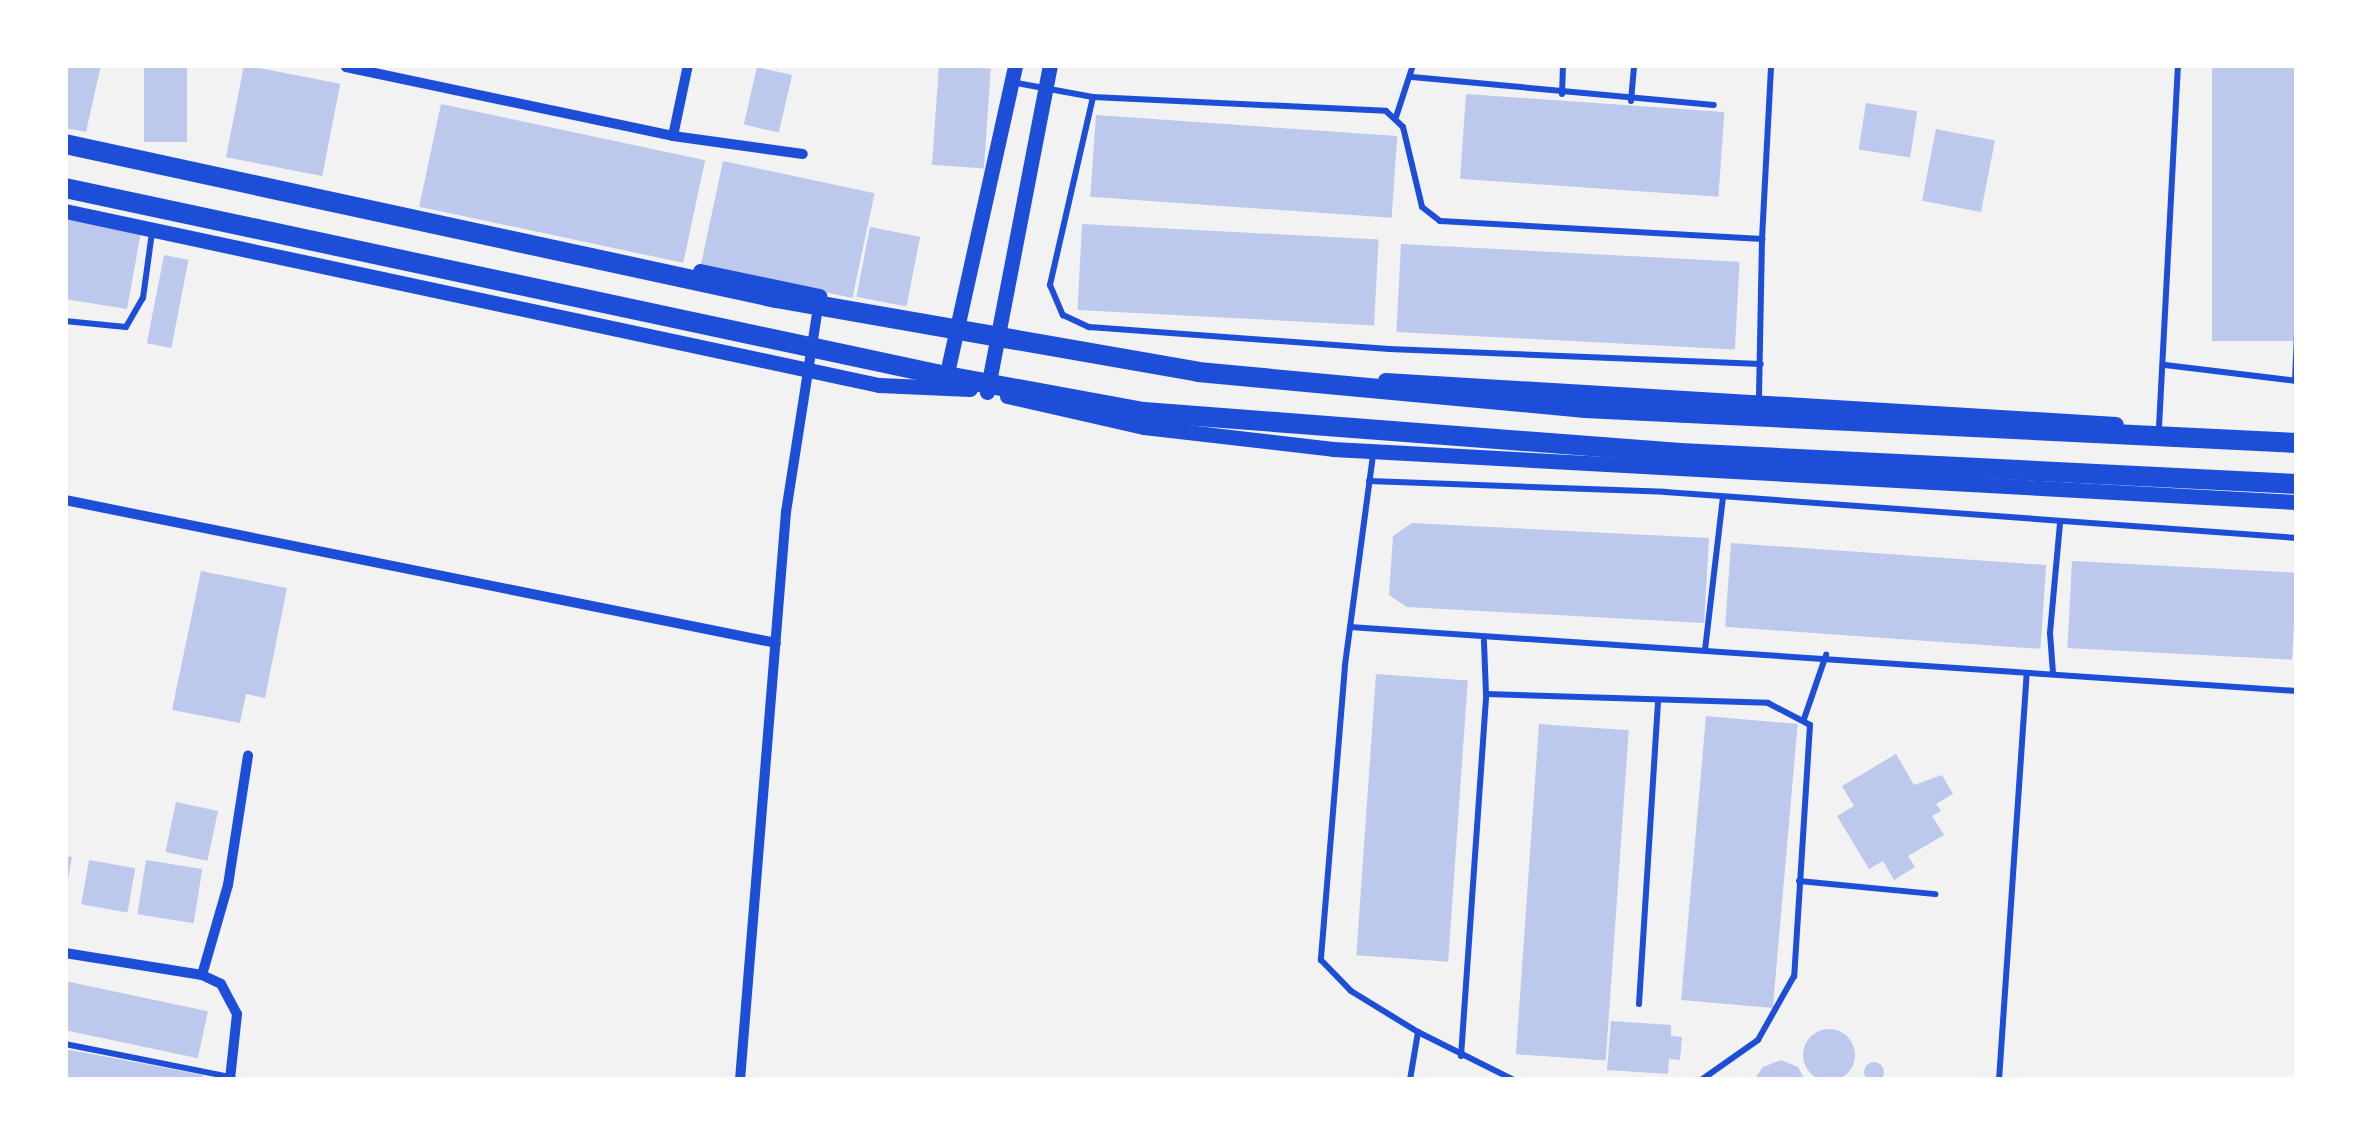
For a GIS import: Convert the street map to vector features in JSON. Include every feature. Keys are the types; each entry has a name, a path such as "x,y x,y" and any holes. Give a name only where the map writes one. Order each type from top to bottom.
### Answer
{"main road":[{"path":"65,144 776,298 1198,372 1586,408 2297,443"},
{"path":"65,188 936,374 1144,412 1680,453 2297,484"}],"street":[{"path":"673,136 688,65"},
{"path":"986,392 1050,65"},
{"path":"341,66 673,136 803,154"},
{"path":"944,386 1013,73"},
{"path":"65,136 820,296 1166,360 1758,403 2297,433"},
{"path":"65,212 879,385 944,386 986,392 1144,427 1373,449 2297,502"},
{"path":"740,1080 786,512 820,296"},
{"path":"65,500 776,643"},
{"path":"202,974 228,884 248,756"},
{"path":"65,953 202,974 226,990 237,1014 231,1078"}],"lane":[{"path":"1396,117 1413,65"},
{"path":"1562,94 1563,65"},
{"path":"1631,101 1634,65"},
{"path":"1758,403 1771,65"},
{"path":"2159,426 2178,65"},
{"path":"1013,73 1044,89 1094,98 1371,109 1396,117 1408,140 1422,208 1440,221 1762,238"},
{"path":"1412,77 1631,101 1714,105"},
{"path":"1094,98 1050,285 1064,315 1089,328 1389,349 1761,364"},
{"path":"65,321 126,328 143,298 152,229"},
{"path":"2164,365 2296,381 2297,334"},
{"path":"1373,449 1350,628 1321,960 1352,991 1461,1056 1514,1080"},
{"path":"1369,481 1723,496 2297,538"},
{"path":"1706,650 1723,496"},
{"path":"2053,673 2050,633 2060,522"},
{"path":"1350,628 1484,641 1826,655 2027,674 2297,691"},
{"path":"1461,1056 1486,694 1484,641"},
{"path":"1804,719 1826,655"},
{"path":"1999,1080 2027,674"},
{"path":"1486,694 1768,703 1804,719 1812,734 1794,976 1785,1001 1758,1040 1701,1080"},
{"path":"1638,1004 1658,701"},
{"path":"1800,881 1935,894"},
{"path":"1410,1080 1418,1032"},
{"path":"65,1044 231,1078"}],"building":[{"path":"65,65 101,65 86,132 65,128"},
{"path":"144,65 187,65 187,142 144,142"},
{"path":"244,65 340,84 322,176 226,157"},
{"path":"939,65 991,69 984,168 932,165"},
{"path":"2212,65 2297,65 2297,341 2212,341"},
{"path":"757,67 792,75 779,133 744,124"},
{"path":"1466,94 1724,112 1718,197 1460,179"},
{"path":"1866,103 1917,111 1910,158 1859,149"},
{"path":"441,104 705,160 683,263 419,207"},
{"path":"1096,115 1397,136 1392,218 1090,197"},
{"path":"1936,129 1995,140 1981,212 1922,201"},
{"path":"723,161 875,193 852,298 701,266"},
{"path":"65,219 141,232 127,309 65,299"},
{"path":"1082,224 1379,240 1374,325 1077,310"},
{"path":"870,227 920,237 907,306 856,297"},
{"path":"1401,244 1740,262 1735,350 1396,332"},
{"path":"164,255 189,260 171,348 147,343"},
{"path":"1412,523 1709,538 1704,623 1407,607 1389,595 1393,536"},
{"path":"1731,543 2046,565 2040,649 1725,627"},
{"path":"2072,561 2297,573 2292,660 2067,648"},
{"path":"201,571 287,588 265,698 246,694 240,723 172,710"},
{"path":"1376,674 1468,680 1448,962 1356,955"},
{"path":"1706,716 1798,724 1773,1008 1681,1000"},
{"path":"1539,724 1629,730 1606,1060 1516,1054"},
{"path":"1896,754 1914,785 1942,775 1953,794 1936,804 1941,811 1932,816 1944,835 1908,856 1915,867 1894,880 1883,861 1869,869 1837,816 1854,806 1842,786"},
{"path":"176,802 218,811 207,861 165,852"},
{"path":"65,856 72,857 67,885 65,885"},
{"path":"89,860 135,868 127,912 81,904"},
{"path":"146,860 202,869 194,923 137,914"},
{"path":"65,981 208,1011 198,1058 65,1030"},
{"path":"1611,1021 1671,1025 1671,1036 1682,1037 1680,1060 1669,1059 1668,1074 1607,1070"},
{"path":"1829,1029 1848,1036 1855,1055 1848,1074 1829,1081 1810,1074 1803,1055 1810,1036"},
{"path":"65,1049 203,1075 203,1080 65,1080"},
{"path":"1781,1060 1798,1067 1805,1080 1754,1080 1763,1067"},
{"path":"1870,1062 1878,1062 1884,1072 1878,1082 1870,1082 1864,1076 1864,1068"}]}
